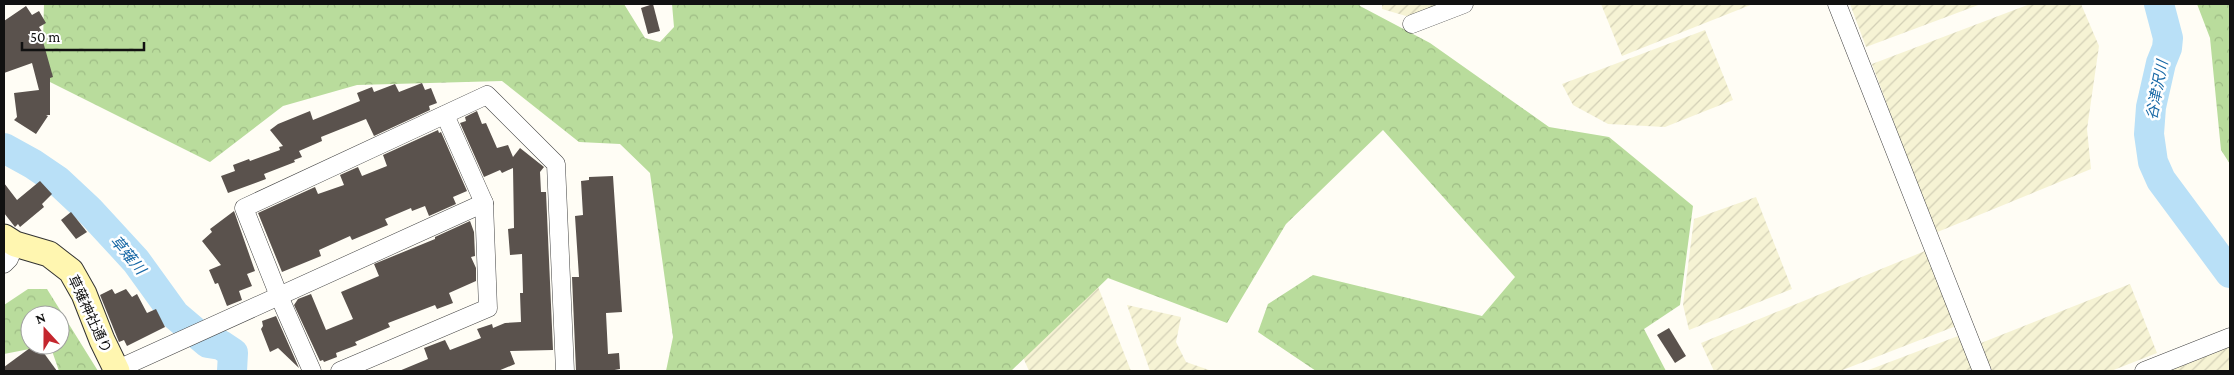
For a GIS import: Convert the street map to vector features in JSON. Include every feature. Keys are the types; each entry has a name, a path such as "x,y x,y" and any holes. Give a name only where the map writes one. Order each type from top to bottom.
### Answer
{"street":[{"path":"1412,24 1464,4"},
{"path":"1837,4 1982,371"},
{"path":"312,371 279,296 244,208 486,95 556,164 565,371"},
{"path":"340,371 488,308 484,203 445,115"},
{"path":"116,370 484,203"},
{"name":"草薙神社通り","path":"8,248 50,254 72,271 84,294 116,370"},
{"path":"2144,371 2230,337"}],"shaded area":[{"path":"1382,4 1447,4 1413,18 1382,9"},
{"path":"1601,4 1753,4 1622,56"},
{"path":"1850,4 1981,4 1866,47"},
{"path":"2030,4 2081,4 2099,46 2087,129 2091,169 1935,233 1872,64"},
{"path":"1705,30 1733,100 1665,127 1608,124 1573,105 1562,84"},
{"path":"1756,197 1792,289 1689,330 1683,305 1694,219"},
{"path":"1925,251 1956,326 1840,371 1714,371 1701,343"},
{"path":"1095,279 1131,371 1029,371 1022,355"},
{"path":"2130,284 2157,353 2111,371 1992,371 1981,343"},
{"path":"1127,305 1181,317 1176,342 1186,362 1212,371 1150,371"},
{"path":"1958,336 1973,371 1866,371"},
{"path":"2230,345 2230,371 2163,371"}],"green space":[{"path":"44,4 624,4 645,38 660,42 674,27 672,4 1359,4 1430,43 1549,127 1609,137 1693,206 1680,305 1644,329 1666,371 1316,371 1258,332 1268,304 1313,275 1482,316 1515,277 1383,130 1286,224 1227,323 1108,278 1011,371 666,371 673,337 650,173 620,144 579,142 502,81 357,85 283,106 210,162 42,78"},
{"path":"2197,4 2230,4 2230,164 2221,150 2210,38"},
{"path":"28,289 47,289 57,305 20,305 20,351 4,354 4,305"},
{"path":"70,326 98,371 59,371 53,355 70,355"}],"building":[{"path":"653,4 660,31 648,34 641,8"},
{"path":"26,6 32,15 39,11 46,23 39,27 45,36 42,38 53,77 50,78 50,115 46,115 48,116 36,134 14,120 17,117 14,93 39,90 32,63 4,73 4,21"},
{"path":"422,83 425,90 431,88 437,103 429,106 430,110 374,136 366,119 321,137 322,141 299,151 302,157 294,160 295,162 264,174 266,179 228,193 221,176 235,171 233,165 280,150 279,147 283,146 270,130 278,124 310,111 313,120 360,101 357,93 372,87 374,92 395,84 399,92"},
{"path":"477,111 482,124 486,123 497,148 508,145 513,157 520,148 544,167 540,172 541,192 546,192 553,350 510,351 515,364 498,371 399,371 428,359 424,348 445,340 450,350 481,338 477,329 492,324 493,328 505,323 521,322 520,293 523,293 522,254 510,255 508,229 514,228 513,168 502,173 500,170 484,177 460,123 466,121 465,117"},
{"path":"438,130 439,133 441,132 467,191 453,197 456,204 429,216 425,206 412,211 411,208 385,219 388,225 352,240 350,236 319,250 321,256 282,272 258,213 315,187 318,194 344,185 340,175 358,167 362,176 387,166 383,155"},
{"path":"613,176 622,312 606,313 608,354 619,353 620,369 576,371 572,277 579,277 575,216 583,215 581,181 589,180 589,177"},
{"path":"40,181 52,194 42,204 44,207 20,227 18,224 15,227 4,213 4,183 17,200"},
{"path":"234,211 255,271 247,274 252,286 239,291 242,300 227,306 218,283 215,284 209,270 221,265 202,241 212,232 210,229"},
{"path":"71,212 87,232 76,239 61,220"},
{"path":"470,221 474,232 475,256 471,257 476,268 476,281 449,293 453,303 437,309 435,305 388,323 390,327 355,342 357,345 336,353 337,357 324,362 323,360 320,361 294,305 298,299 311,294 326,330 353,319 341,292 379,276 374,264 435,239 435,237"},
{"path":"112,289 115,294 126,289 132,297 137,294 147,313 156,309 165,327 127,346 124,340 119,342 100,295"},
{"path":"276,316 299,368 278,348 270,352 261,329 263,326 262,321"},
{"path":"1669,328 1686,356 1675,363 1657,335"},
{"path":"20,355 45,355 57,371 4,371 4,367"}],"waterway":[{"name":"谷津沢川","path":"2159,4 2168,38 2151,107 2149,134 2153,162 2161,180 2230,273"},
{"name":"草薙川","path":"4,148 58,181 89,210 136,261 175,315 208,343 221,345 233,353 232,371"}]}
